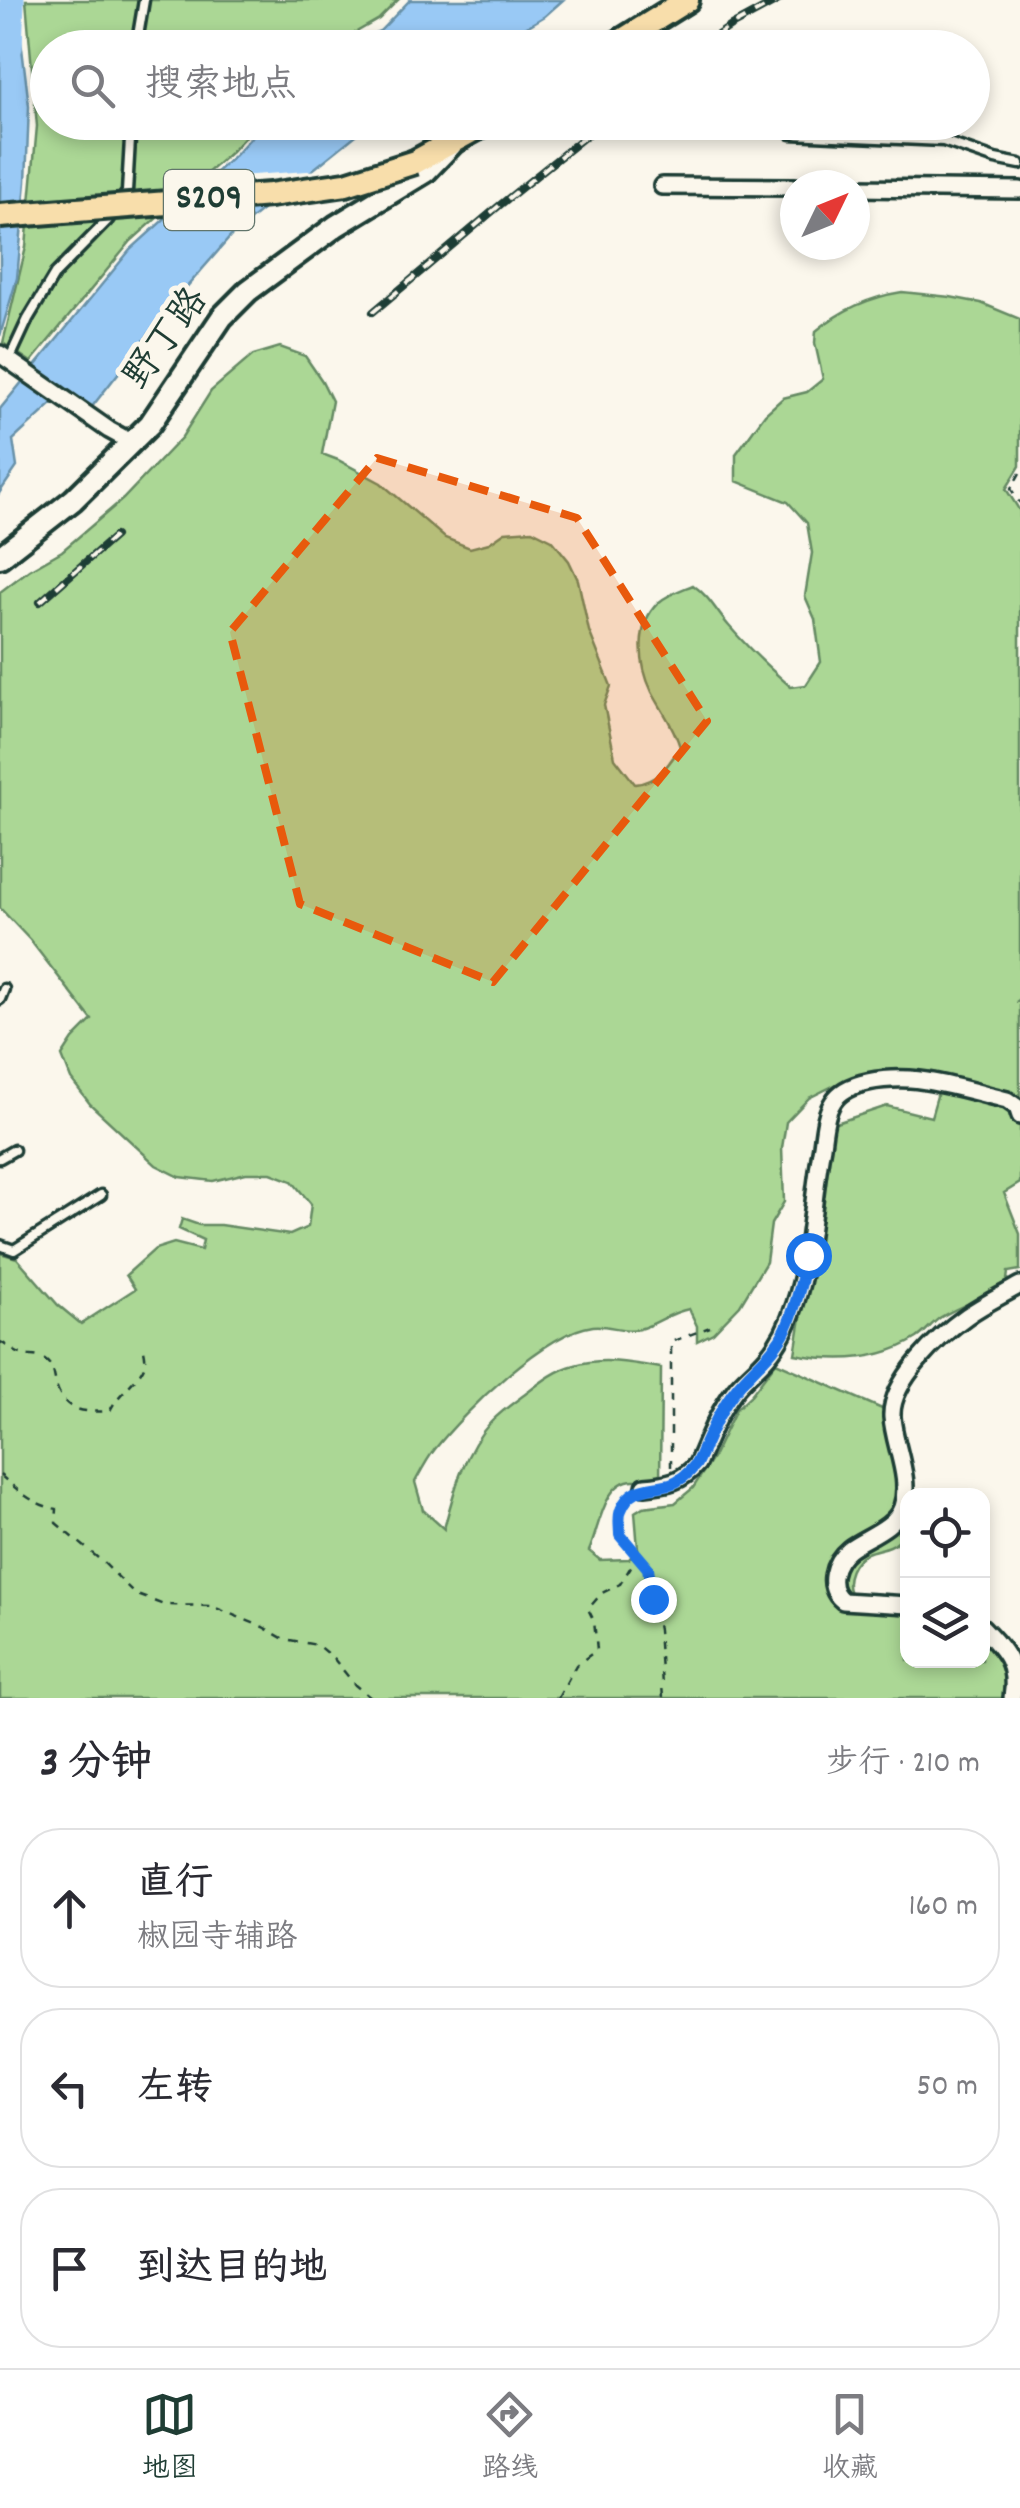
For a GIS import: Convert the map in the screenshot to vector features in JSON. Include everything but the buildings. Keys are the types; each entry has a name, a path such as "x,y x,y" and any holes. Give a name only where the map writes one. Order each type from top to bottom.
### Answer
{"main road":[{"path":"639,30 687,0"},
{"name":"S209","path":"0,216 270,195 346,184 415,162 459,140"},
{"name":"野丁路","path":"0,557 73,500 150,424 222,318 248,292 336,226 425,172 453,144"}],"street":[{"path":"662,186 780,187"},
{"path":"870,188 1020,190"},
{"path":"4,357 131,442"},
{"path":"645,1486 670,1484 690,1472 724,1405 784,1332 796,1304 808,1255 818,1167 832,1102 839,1095 874,1081 912,1080 1007,1100 1017,1106 1020,1116"},
{"path":"900,1605 843,1601 834,1594 832,1586 834,1572 846,1552 889,1524 903,1504 904,1481 892,1414 894,1399 904,1379 944,1334 1020,1285"},
{"path":"990,1636 1006,1653 1013,1672 1012,1698"}],"lane":[{"path":"139,30 144,0"},
{"path":"4,357 55,274 108,220 127,192 129,140"},
{"path":"921,140 943,141 1020,164"},
{"path":"0,1000 4,989"},
{"path":"0,1158 14,1150"},
{"path":"0,1245 14,1250 101,1194"}],"path":[{"path":"1020,472 1011,488 1020,504"},
{"path":"670,1484 671,1342 710,1327"},
{"path":"0,1342 20,1354 40,1356 52,1367 60,1395 75,1410 90,1412 110,1411 115,1398 138,1376 145,1362 143,1346"},
{"path":"0,1476 31,1501 56,1509 56,1523 135,1594 164,1605 210,1606 284,1639 317,1645 372,1698"},
{"path":"645,1486 620,1511 620,1535 648,1568 663,1698"},
{"path":"558,1698 576,1665 597,1650 594,1620 588,1609 602,1594 620,1584 637,1556"}],"highlighted area":[{"path":"377,458 577,518 707,721 493,982 300,904 230,632"}],"green space":[{"path":"26,0 398,0 379,19 360,30 30,30 30,46"},
{"path":"36,140 242,140 131,241 31,362 3,343 26,247"},
{"path":"902,292 950,297 981,303 1020,319 1020,466 1006,489 1020,511 1020,999 1016,1002 1020,1001 1020,1183 1004,1193 1020,1234 1020,1270 1008,1272 1006,1288 938,1319 903,1346 842,1359 795,1354 833,1124 887,1106 931,1117 937,1096 935,1073 837,1084 809,1098 786,1122 782,1148 784,1202 771,1224 766,1262 740,1305 713,1333 697,1341 697,1326 689,1309 639,1329 593,1326 574,1331 530,1358 485,1395 435,1449 415,1482 423,1510 444,1529 461,1472 482,1433 539,1384 562,1369 597,1361 661,1368 660,1485 636,1480 617,1487 604,1506 589,1551 600,1560 629,1559 638,1549 635,1512 643,1507 675,1503 693,1488 736,1409 776,1362 882,1409 901,1413 907,1488 900,1488 900,1539 857,1560 848,1588 850,1594 900,1601 900,1668 990,1668 990,1641 1020,1679 1020,1698 0,1698 0,1253 17,1258 58,1305 81,1324 135,1289 126,1275 155,1249 174,1243 201,1250 203,1240 179,1229 182,1219 199,1225 290,1235 308,1227 311,1204 292,1181 271,1173 246,1173 213,1181 180,1177 156,1165 90,1104 71,1079 62,1056 92,1020 0,908 0,592 62,551 123,499 182,437 211,391 253,355 280,347 305,356 332,401 322,454 381,483 445,538 470,548 489,543 505,532 532,530 552,540 578,580 589,631 611,686 604,705 615,758 635,784 643,783 661,772 680,747 652,692 642,658 646,622 662,600 693,585 791,687 806,685 821,662 815,619 805,596 812,553 807,523 788,502 736,481 736,454 765,414 783,398 807,392 823,379 816,331 835,317 879,297"}],"water":[{"path":"410,0 563,0 522,30 381,30"},
{"path":"0,13 18,15 29,106 17,278 0,336"},
{"path":"249,140 350,140 233,234 91,408 66,391 13,440 17,467 0,492 0,409 130,250"}],"pier":[{"path":"320,170 277,205 161,215 201,179"}],"waterway":[{"path":"10,47 12,0"}],"railway":[{"path":"725,30 779,0"},
{"path":"373,312 581,140"},
{"path":"40,602 115,536"}],"route":[{"path":"653,1599 648,1568 620,1535 620,1511 645,1486 670,1484 696,1464 724,1405 784,1332 796,1304 808,1255"}]}
